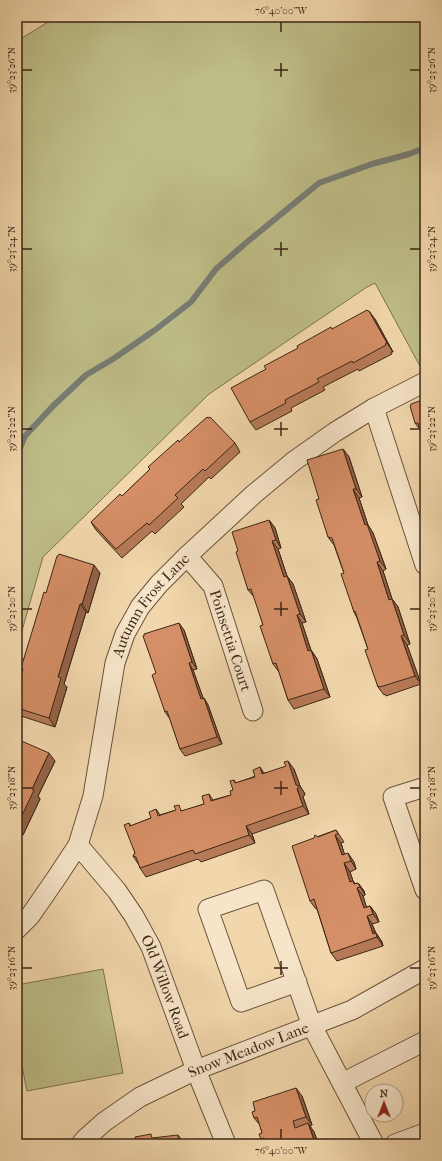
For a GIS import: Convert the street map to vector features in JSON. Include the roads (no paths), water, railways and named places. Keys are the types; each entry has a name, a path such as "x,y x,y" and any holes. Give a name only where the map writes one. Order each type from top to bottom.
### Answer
{"street":[{"name":"Autumn Frost Lane","path":"17,929 30,916 78,845 93,796 115,663 125,634 140,607 159,584 187,556 254,494 294,460 374,408 425,382"},
{"path":"374,408 425,565"},
{"name":"Poinsettia Court","path":"187,556 213,586 253,711"},
{"path":"425,787 393,798 425,890"},
{"name":"Old Willow Road","path":"78,845 117,891 134,916 151,947 196,1070 226,1144"},
{"path":"297,982 241,1002 208,909 264,890 297,982 312,1026 374,1144"},
{"name":"Snow Meadow Lane","path":"81,1144 104,1122 140,1097 196,1070 352,1010 425,969"},
{"path":"342,1083 425,1041"},
{"path":"394,1144 425,1133"}],"waterway":[{"path":"17,455 25,436 53,406 86,375 113,359 155,330 191,302 216,269 319,183 372,164 425,148"}]}
